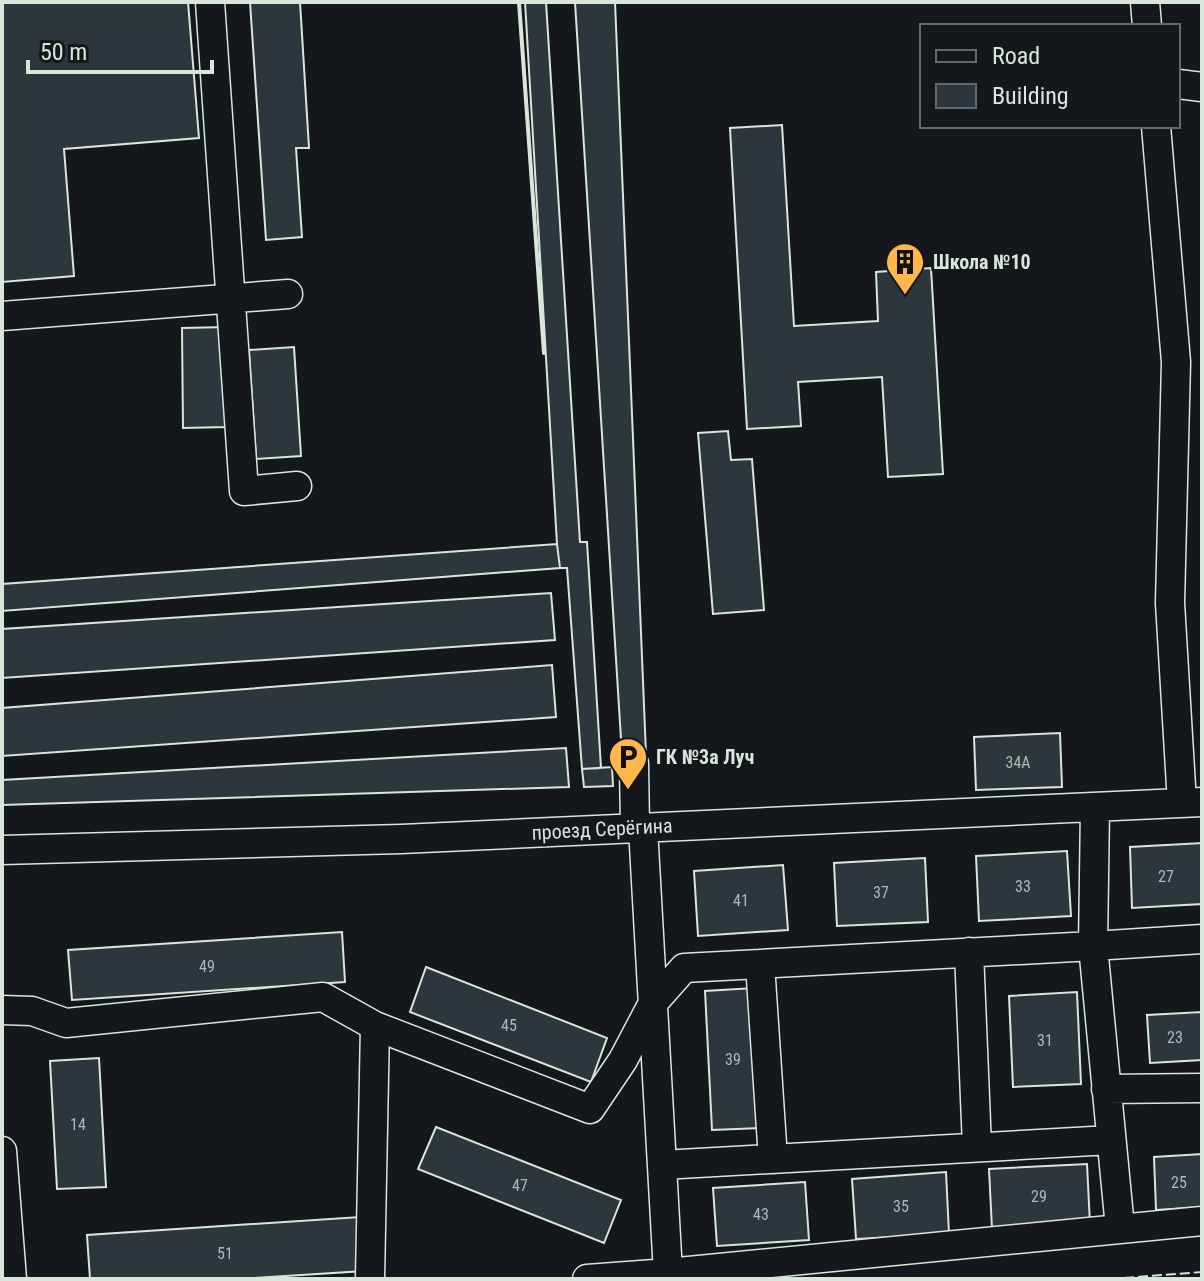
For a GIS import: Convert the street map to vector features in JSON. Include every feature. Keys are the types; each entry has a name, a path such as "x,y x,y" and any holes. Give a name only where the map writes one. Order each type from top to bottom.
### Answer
{"street":[{"path":"210,2 244,491 297,486"},
{"path":"1145,2 1147,24"},
{"path":"1180,84 1202,87"},
{"path":"1156,128 1176,362 1170,603 1192,803"},
{"path":"2,316 288,294"},
{"path":"634,764 653,1003 668,1273"},
{"name":"проезд Серёгина","path":"2,850 401,839 1192,803"},
{"path":"1095,808 1093,946 1120,1228"},
{"path":"2,1010 32,1011 66,1023 323,997 375,1026 590,1109 623,1060 653,1003 684,968 1202,939"},
{"path":"969,952 977,1147"},
{"path":"760,964 773,1159"},
{"path":"370,1279 375,1026"},
{"path":"1106,1089 1202,1088"},
{"path":"662,1165 1111,1140"},
{"path":"2,1151 12,1279"},
{"path":"587,1279 1202,1221"}],"building":[{"path":"2,2 188,2 199,138 64,149 74,276 2,282"},
{"path":"250,2 300,2 309,148 296,148 302,237 266,240"},
{"path":"525,2 546,2 580,542 587,542 601,768 582,769 567,568 560,568 557,544"},
{"path":"575,2 615,2 646,754 622,755"},
{"name":"Школа №10","path":"782,125 794,326 878,321 876,272 931,268 943,474 888,477 882,377 798,382 801,426 747,429 730,128"},
{"path":"226,327 227,427 183,428 182,328"},
{"path":"294,347 301,456 256,459 249,350"},
{"path":"728,431 731,460 752,459 764,610 713,614 698,433"},
{"path":"557,544 560,568 2,611 2,584"},
{"path":"551,593 555,640 2,678 2,629"},
{"path":"552,665 556,717 2,756 2,708"},
{"path":"1060,733 1062,787 976,790 974,737"},
{"path":"566,748 569,787 2,805 2,780"},
{"path":"612,767 613,786 584,787 582,769"},
{"path":"1202,843 1202,904 1132,908 1130,847"},
{"path":"1067,851 1071,916 979,921 976,856"},
{"path":"925,858 928,922 837,926 834,863"},
{"path":"783,865 788,930 698,936 694,871"},
{"path":"342,932 345,982 72,1000 68,950"},
{"path":"426,967 607,1038 591,1082 410,1012"},
{"path":"754,988 761,1128 712,1130 705,991"},
{"path":"1077,992 1081,1084 1013,1087 1009,996"},
{"path":"1202,1012 1202,1060 1150,1063 1147,1015"},
{"path":"99,1058 106,1187 57,1189 50,1061"},
{"path":"436,1127 621,1200 604,1243 418,1169"},
{"path":"1202,1154 1202,1207 1156,1210 1154,1157"},
{"path":"1087,1164 1090,1224 992,1229 989,1169"},
{"path":"946,1172 949,1234 856,1239 852,1179"},
{"path":"805,1182 809,1240 717,1246 713,1188"},
{"path":"360,1217 364,1271 239,1279 90,1279 87,1235"}],"fence":[{"path":"1110,1279 1202,1272"}],"wall":[{"path":"519,2 544,353"}],"place":[{"name":"Школа №10","path":"905,296"},
{"name":"ГК №3а Луч","path":"628,791"}]}
